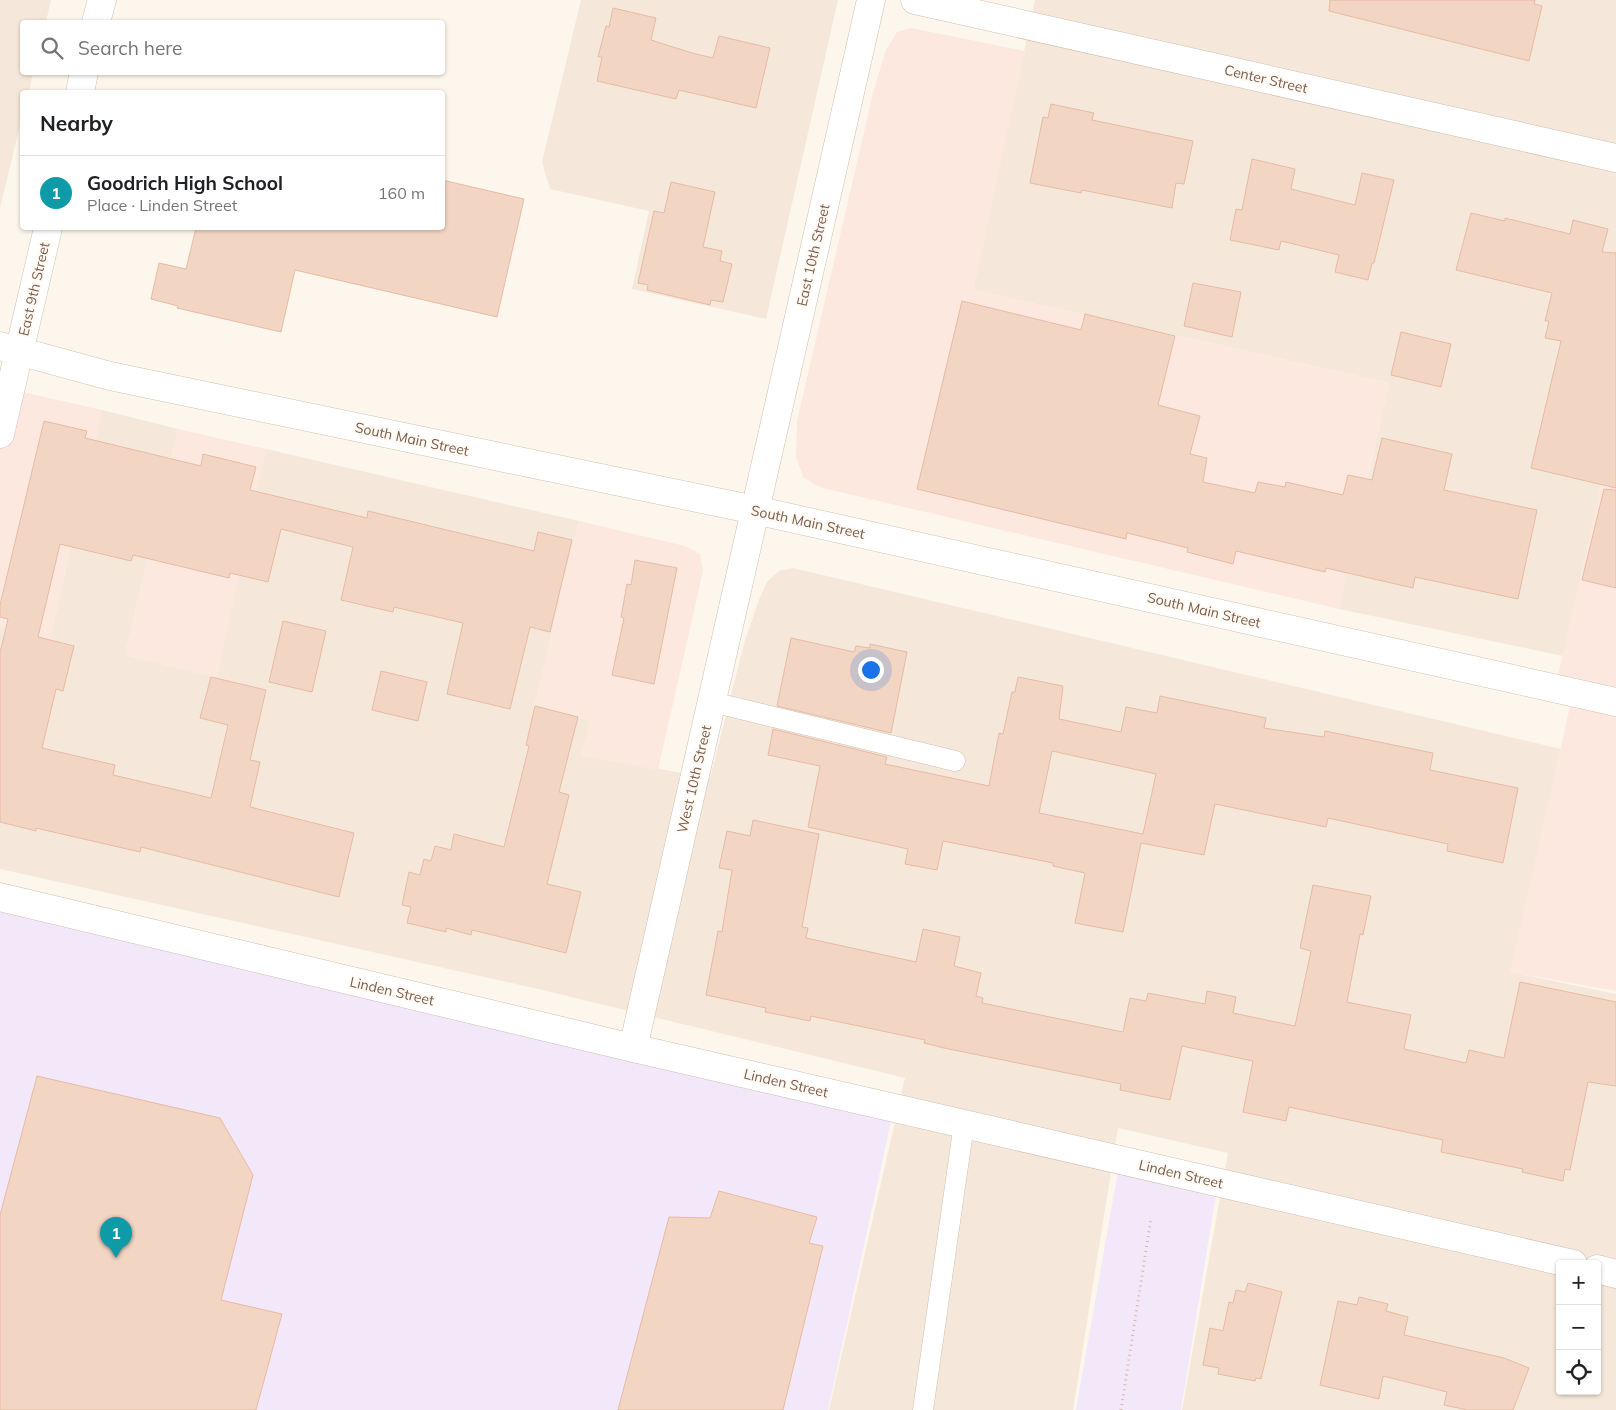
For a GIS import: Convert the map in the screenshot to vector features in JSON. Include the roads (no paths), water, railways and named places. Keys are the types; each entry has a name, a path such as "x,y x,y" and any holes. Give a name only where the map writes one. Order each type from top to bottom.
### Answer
{"street":[{"path":"97,20 102,0"},
{"name":"East 10th Street","path":"755,510 871,0"},
{"name":"Center Street","path":"915,0 1616,158"},
{"path":"80,90 83,75"},
{"name":"East 9th Street","path":"0,434 10,348 47,230"},
{"name":"South Main Street","path":"10,348 110,376 755,510 1616,702"},
{"name":"West 10th Street","path":"633,1048 755,510"},
{"name":"Linden Street","path":"0,897 633,1048 1556,1260"},
{"path":"1601,1270 1616,1274"}],"lane":[{"path":"712,702 955,761"},
{"path":"922,1410 964,1124"}],"place":[{"name":"Goodrich High School","path":"116,1258"}]}
